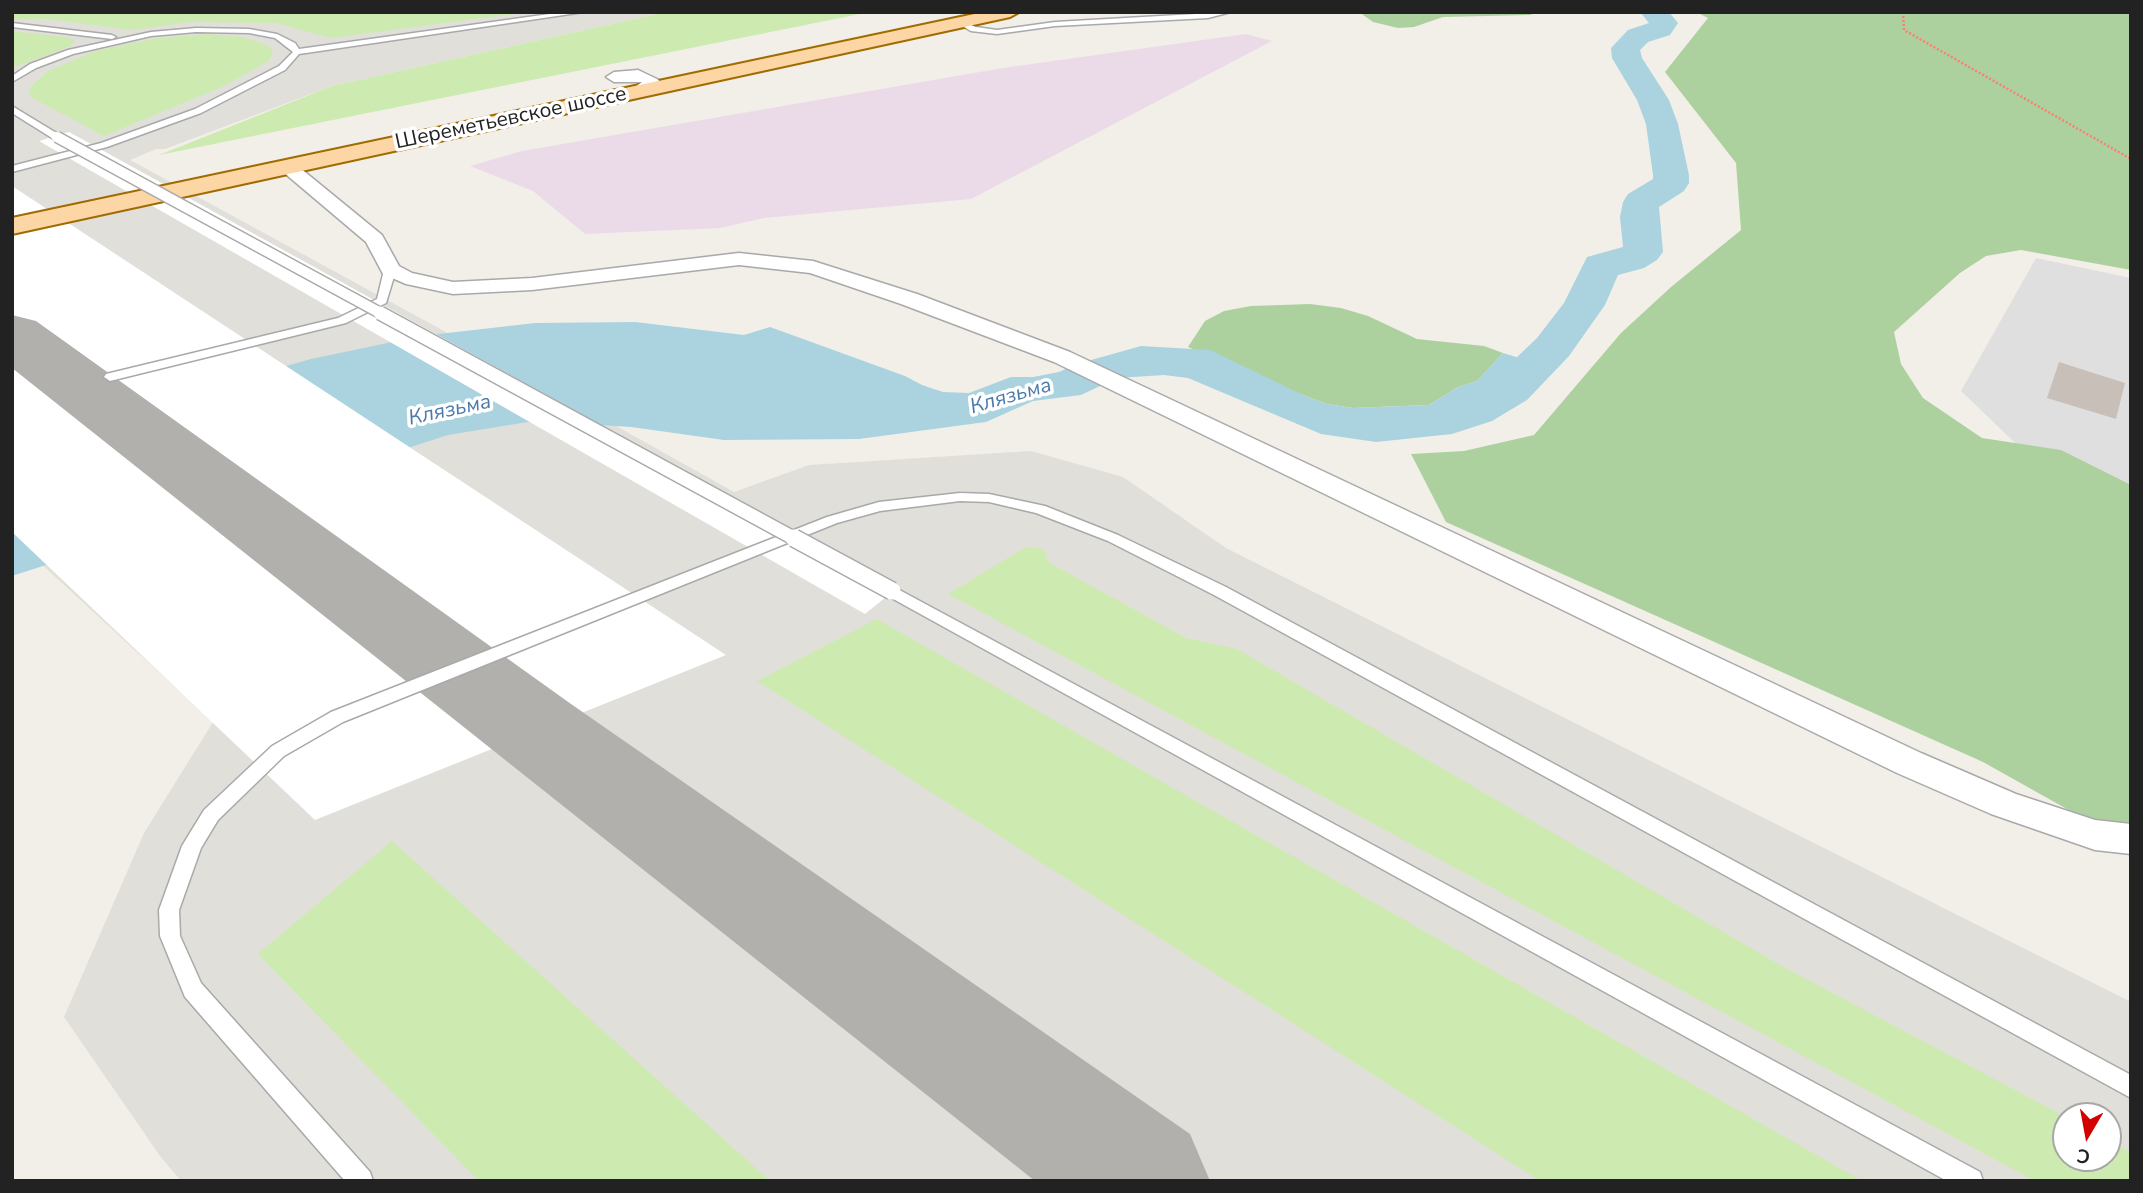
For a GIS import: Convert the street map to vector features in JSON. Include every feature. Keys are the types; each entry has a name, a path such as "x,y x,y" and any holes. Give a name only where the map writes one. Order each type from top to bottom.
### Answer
{"main road":[{"name":"Шереметьевское шоссе","path":"190,166 929,12"},
{"name":"Шереметьевское шоссе","path":"12,226 1010,12"},
{"path":"12,203 163,172"}],"street":[{"path":"614,77 638,75 651,80 646,88 636,92"},
{"path":"288,167 375,239 390,270 406,278 453,288 532,284 739,259 813,267 909,299 1062,357 1909,763 2004,804 2095,835 2131,839"}],"lane":[{"path":"12,169 104,145 198,111 282,68 297,52 581,12"},
{"path":"961,23 974,29 997,32 1055,24 1228,12"},
{"path":"12,25 125,38"},
{"path":"12,80 33,66 54,58 125,38 196,30 249,31 285,40 297,52"},
{"path":"12,109 55,136 1971,1181"},
{"path":"110,377 342,321 382,301 390,270"},
{"path":"361,1181 193,990 170,936 169,910 192,846 211,815 278,751 337,717 832,520 879,507 930,499 989,498 1016,503 1040,509 1113,538 1220,591 2131,1087"}],"path":[{"path":"1903,12 1905,30 2131,159"}],"shaded area":[{"path":"12,12 666,12 332,86 130,160 734,492 809,465 1031,451 1123,477 1226,548 2131,1002 2131,1181 181,1181 160,1156 64,1017 144,833 213,722 12,537"},
{"path":"1246,34 1272,41 971,199 764,218 720,228 585,234 533,191 470,166 522,151 1003,68"},
{"path":"2036,258 2131,278 2131,554 1961,391"}],"green space":[{"path":"12,12 529,12 331,38 276,23 191,22 130,30 47,19 12,19"},
{"path":"666,12 870,12 159,155 332,86"},
{"path":"1359,12 1538,12 1530,15 1443,17 1414,27 1398,28 1373,22"},
{"path":"1696,12 2131,12 2131,270 2021,250 1986,256 1960,273 1894,332 1901,364 1923,398 1982,438 2061,450 2131,485 2131,845 1983,762 1446,522 1411,454 1464,451 1534,435 1621,333 1671,287 1741,230 1736,163 1665,72 1708,18"},
{"path":"12,31 75,40 71,46 12,68"},
{"path":"208,34 244,37 269,46 273,53 269,61 224,86 104,136 31,97 29,89 48,71 95,51 158,38"},
{"path":"1310,304 1341,308 1368,316 1417,339 1484,346 1503,353 1477,381 1458,387 1429,405 1353,408 1327,404 1305,396 1188,347 1205,321 1224,311 1251,306"},
{"path":"1026,547 1044,549 1048,562 1186,638 1237,649 1780,965 2052,1110 2052,1172 2122,1172 2122,1147 2131,1152 2131,1181 2035,1181 948,594"},
{"path":"877,619 1862,1181 1540,1181 757,681"},
{"path":"392,841 770,1181 479,1181 258,954"}],"water":[{"path":"635,322 744,335 770,327 943,392 969,393 1011,377 1033,377 1059,372 1077,364 1141,346 1210,350 1305,396 1327,404 1353,408 1429,405 1458,387 1477,381 1503,353 1552,368 1539,380 1523,387 1506,411 1492,421 1452,434 1376,442 1321,434 1188,378 1164,375 1117,378 1081,395 1033,401 986,422 859,439 724,440 631,427 534,421 448,435 12,576 12,444 311,359 421,336 535,323"}],"pier":[{"path":"69,132 897,588 865,614 39,141"},
{"path":"12,186 726,655 315,820 12,532"}],"building":[{"path":"2059,362 2125,383 2116,419 2047,398"}],"waterway":[{"name":"Клязьма","path":"1475,411 1510,390 1553,347 1584,305 1601,266 1630,260 1643,252 1639,217 1641,202 1671,183 1671,175 1662,124 1653,100 1627,58 1625,48 1638,36 1660,29 1664,23 1653,12"}],"taxiway":[{"path":"12,335 536,731 1143,1181"}]}
